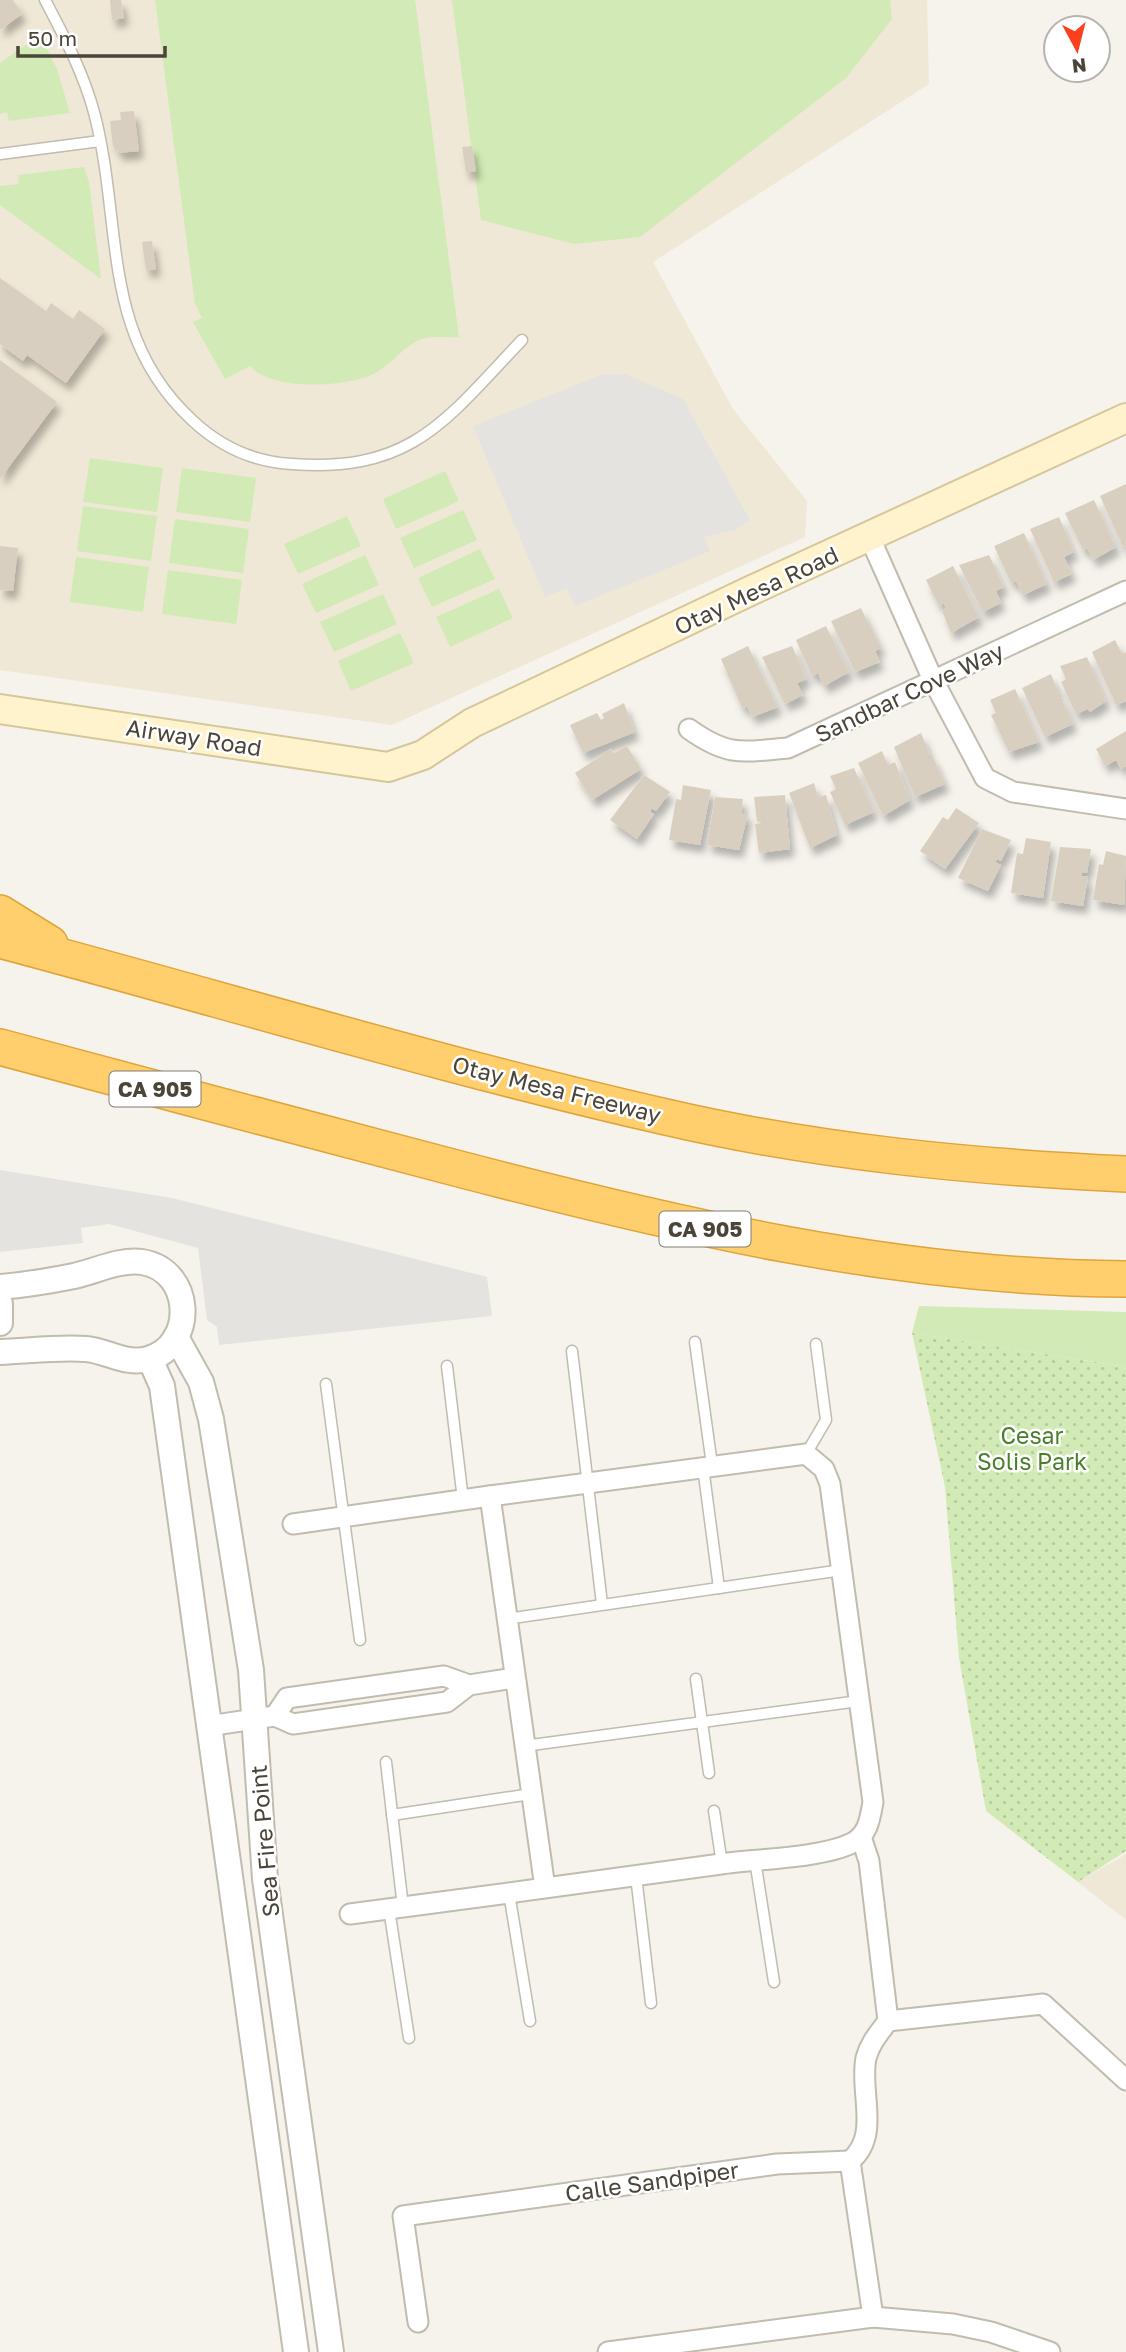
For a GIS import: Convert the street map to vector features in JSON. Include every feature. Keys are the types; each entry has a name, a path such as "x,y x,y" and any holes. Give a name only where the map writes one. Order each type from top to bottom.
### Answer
{"highway":[{"path":"0,913 70,958"},
{"name":"Otay Mesa Freeway","path":"0,940 397,1049 668,1118 874,1154 1040,1170 1126,1174"},
{"name":"CA 905","path":"0,1047 309,1130 695,1227 853,1257 992,1271 1126,1279"},
{"path":"0,1073 309,1130"}],"main road":[{"name":"Otay Mesa Road","path":"388,767 423,755 472,723 1126,418"},
{"name":"Airway Road","path":"0,709 388,767"}],"street":[{"path":"870,537 933,680 985,778 1013,792 1126,809"},
{"name":"Sandbar Cove Way","path":"689,729 712,746 737,752 788,748 1126,591"},
{"path":"0,1287 37,1283 111,1265 144,1262 164,1271 175,1281 183,1297 184,1313 176,1337 168,1347 150,1359 131,1361 99,1350 0,1352"},
{"path":"0,1304 0,1324"},
{"name":"Sea Fire Point","path":"176,1337 201,1382 211,1419 251,1670 265,1718 265,1879 331,2352"},
{"name":"Sea Fire Point","path":"150,1359 162,1386 296,2352"},
{"path":"293,1524 806,1454 824,1469 830,1484 873,1802 869,1825 861,1837 850,1844 821,1851 350,1914"},
{"path":"490,1496 545,1888"},
{"path":"208,1726 265,1718 293,1724 447,1702 469,1685 514,1678"},
{"path":"861,1837 869,1860 888,2021 872,2042 866,2060 866,2139 862,2151 850,2161 873,2317"},
{"path":"888,2021 1043,2004 1126,2080"},
{"name":"Calle Sandpiper","path":"418,2322 404,2216 776,2164 850,2161"},
{"path":"608,2352 712,2345 873,2317 953,2324 991,2332 1050,2352"}],"lane":[{"path":"45,0 66,40 95,114 120,293 146,365 171,401 201,428 232,450 271,463 328,467 360,463 399,452 454,411 522,340"},
{"path":"0,154 100,141"},
{"path":"695,1342 719,1588"},
{"path":"806,1454 825,1420 816,1344"},
{"path":"572,1351 602,1604"},
{"path":"447,1366 464,1500"},
{"path":"326,1384 360,1640"},
{"path":"506,1619 842,1570"},
{"path":"696,1679 709,1773"},
{"path":"524,1746 859,1701"},
{"path":"386,1762 392,1815 396,1908 409,2038"},
{"path":"392,1815 531,1794"},
{"path":"714,1811 722,1864"},
{"path":"755,1860 774,1982"},
{"path":"636,1876 651,2003"},
{"path":"509,1893 530,2021"}],"shaded area":[{"path":"0,0 927,0 929,84 653,262 733,409 807,501 805,537 392,725 0,670"},
{"path":"603,374 625,374 683,399 750,520 735,530 704,537 710,551 575,606 567,588 545,597 473,426"},
{"path":"0,1170 172,1198 487,1277 492,1316 219,1345 217,1327 207,1320 198,1248 109,1224 81,1228 83,1243 0,1252"},
{"path":"1126,1854 1126,1920 1078,1882"}],"green space":[{"path":"155,0 415,0 459,337 421,339 376,373 341,383 290,383 274,380 250,366 225,379 193,322 202,318 195,304"},
{"path":"452,0 890,0 892,19 846,78 640,237 574,244 481,220"},
{"path":"40,35 57,69 70,113 9,121 7,112 0,114 0,63"},
{"path":"84,167 89,182 101,279 0,205 0,186 19,184 18,175"},
{"path":"90,458 163,468 157,512 83,502"},
{"path":"182,468 256,478 250,522 176,512"},
{"path":"445,471 459,501 396,529 383,499"},
{"path":"83,506 157,516 151,561 77,551"},
{"path":"463,510 477,540 414,568 400,538"},
{"path":"347,516 361,546 298,574 284,544"},
{"path":"175,519 249,529 243,573 169,563"},
{"path":"480,549 495,579 432,607 418,578"},
{"path":"365,555 379,585 316,613 302,584"},
{"path":"76,557 149,567 143,612 70,602"},
{"path":"168,570 242,580 236,624 162,614"},
{"path":"499,589 513,618 450,647 436,617"},
{"path":"383,594 397,624 334,652 320,622"},
{"path":"400,633 414,663 351,691 338,661"},
{"path":"919,1306 1126,1312 1126,1367 912,1333"},
{"name":"Cesar Solis Park","path":"912,1333 1126,1367 1126,1851 1078,1882 986,1811 959,1658 945,1487"}],"building":[{"path":"0,0 13,0 22,14 0,30"},
{"path":"110,0 121,0 124,18 112,20"},
{"path":"134,111 139,151 118,153 117,146 113,146 110,121 121,120 120,112"},
{"path":"472,146 476,171 466,172 462,147"},
{"path":"152,241 156,269 146,270 142,242"},
{"path":"0,278 46,311 51,303 73,319 79,310 105,329 66,383 27,355 23,361 0,344"},
{"path":"0,360 57,402 0,479"},
{"path":"1126,484 1126,546 1123,547 1100,496"},
{"path":"1094,500 1116,547 1093,560 1087,548 1083,550 1065,513"},
{"path":"1059,517 1074,552 1064,557 1072,574 1054,582 1030,529"},
{"path":"1024,533 1047,584 1023,595 1016,581 1011,583 994,546"},
{"path":"0,546 18,548 13,591 0,590"},
{"path":"989,555 1004,587 996,591 1001,603 983,612 959,565"},
{"path":"953,566 979,617 951,633 942,611 946,609 944,603 939,606 926,580"},
{"path":"861,608 881,648 875,651 880,662 855,672 831,621"},
{"path":"826,626 849,672 824,686 818,673 812,676 796,640"},
{"path":"1115,640 1122,654 1126,652 1126,701 1116,705 1092,652"},
{"path":"748,646 778,707 752,717 747,706 742,708 721,659"},
{"path":"792,646 807,679 797,683 803,695 785,704 762,657"},
{"path":"1087,657 1106,701 1090,712 1088,709 1076,714 1061,682 1066,679 1060,666"},
{"path":"1051,674 1059,695 1056,699 1061,697 1073,724 1045,737 1022,688"},
{"path":"1015,689 1039,742 1009,752 991,715 996,713 990,700"},
{"path":"624,703 635,732 583,753 570,725 597,713 601,720 604,718 602,714"},
{"path":"1126,731 1126,766 1121,769 1116,760 1105,766 1096,749"},
{"path":"921,733 930,755 926,757 933,757 945,784 915,797 894,747"},
{"path":"627,746 641,769 592,800 575,773 611,749 614,753"},
{"path":"882,751 888,765 895,762 910,800 883,816 858,763"},
{"path":"854,768 874,812 845,825 830,792 836,789 830,776"},
{"path":"644,775 670,792 656,811 652,808 650,812 654,814 637,839 610,820"},
{"path":"814,783 818,797 826,795 837,835 810,848 789,793"},
{"path":"683,785 711,790 700,845 669,840 676,799 681,800"},
{"path":"785,795 790,849 759,853 755,824 762,823 757,821 754,797"},
{"path":"715,797 743,799 741,813 748,813 739,850 707,845"},
{"path":"956,808 979,823 945,869 920,851 943,817 948,820"},
{"path":"982,829 1011,840 1001,861 997,859 995,862 1001,865 988,891 958,878"},
{"path":"1026,838 1051,842 1043,898 1011,893 1017,853 1023,854"},
{"path":"1060,847 1091,849 1087,873 1082,872 1082,876 1088,877 1083,906 1051,901"},
{"path":"1106,851 1126,856 1124,905 1093,900 1099,864 1103,865"}]}
